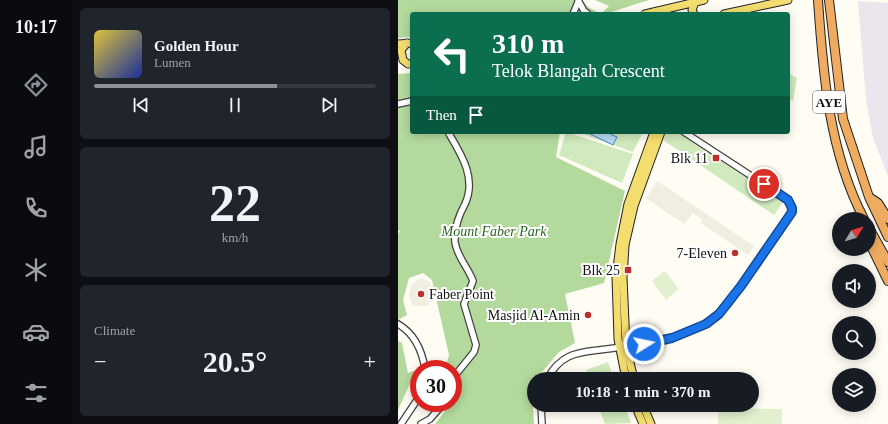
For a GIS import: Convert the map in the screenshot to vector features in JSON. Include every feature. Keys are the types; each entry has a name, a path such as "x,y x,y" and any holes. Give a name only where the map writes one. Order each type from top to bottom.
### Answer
{"highway":[{"name":"AYE","path":"818,0 831,123 852,193 861,212"},
{"name":"AYE","path":"829,0 843,119 869,197 888,237"},
{"path":"852,193 857,212"},
{"path":"869,197 878,203 888,219"},
{"path":"876,241 888,262"},
{"path":"876,256 888,281"}],"main road":[{"path":"661,12 704,0"},
{"path":"733,12 785,0"},
{"path":"693,12 692,10 695,2"},
{"path":"398,44 409,43"},
{"path":"409,43 401,50 403,60 410,64"},
{"path":"398,64 410,64"},
{"path":"624,372 618,348 616,277 620,244 628,204 653,134"},
{"path":"632,372 626,346 622,278 625,246 634,206 660,134"},
{"path":"638,412 643,424"},
{"path":"646,412 651,424"}],"street":[{"path":"574,12 578,1"},
{"path":"578,1 586,12"},
{"path":"398,104 410,101"},
{"path":"449,134 465,163 469,177 468,194 460,212 455,240 457,253 473,281 464,304 476,345 474,352 462,367"},
{"path":"551,372 568,357 578,353 618,348 672,338 706,324 719,314 741,286 792,212 792,208 788,200 687,134"},
{"path":"398,324 409,332 414,338 420,348 423,360"},
{"path":"404,423 410,412"},
{"path":"421,424 430,419 436,412"},
{"path":"541,412 542,424"}],"shaded area":[{"path":"858,1 888,3 888,176 873,138 866,100"},
{"path":"657,181 754,246 748,255 701,223 703,220 693,213 684,224 646,198"},
{"name":"Faber Point","path":"421,278 430,282 433,291 428,306 413,306 409,297 411,285"}],"green space":[{"path":"398,0 582,0 588,7 597,12 410,12 410,37 398,38"},
{"path":"595,0 649,0 611,12 603,12 609,6"},
{"name":"Mount Faber Park","path":"410,73 410,134 560,134 556,157 625,191 604,283 565,294 575,343 559,352 542,372 527,372 527,412 533,412 534,424 435,424 444,412 462,412 462,360 448,360 449,355 432,280 423,273 409,278 403,300 407,315 398,320 398,234 400,231 398,230 398,74"},
{"path":"790,74 797,78 793,101 790,99"},
{"path":"565,134 572,134 633,154 622,183 559,155"},
{"path":"583,134 642,134 633,152"},
{"path":"665,134 680,134 783,202 774,215 663,140"},
{"path":"665,271 679,289 666,300 652,281"},
{"path":"398,341 402,343 408,373 410,372 410,383 398,410"},
{"path":"608,362 612,372 587,372 586,370"},
{"path":"759,409 782,409 782,424 718,424 718,412 759,412"},
{"path":"601,412 627,412 631,423 605,424"}],"water":[{"path":"590,134 610,134 617,137 613,145"}],"place":[{"name":"Blk 11","path":"716,158"},
{"name":"7-Eleven","path":"735,253"},
{"name":"Blk 25","path":"628,270"},
{"name":"Faber Point","path":"421,294"},
{"name":"Masjid Al-Amin","path":"588,315"}],"route":[{"path":"644,344 672,338 706,324 719,314 728,304 792,212 792,208 788,200 764,184"}]}
